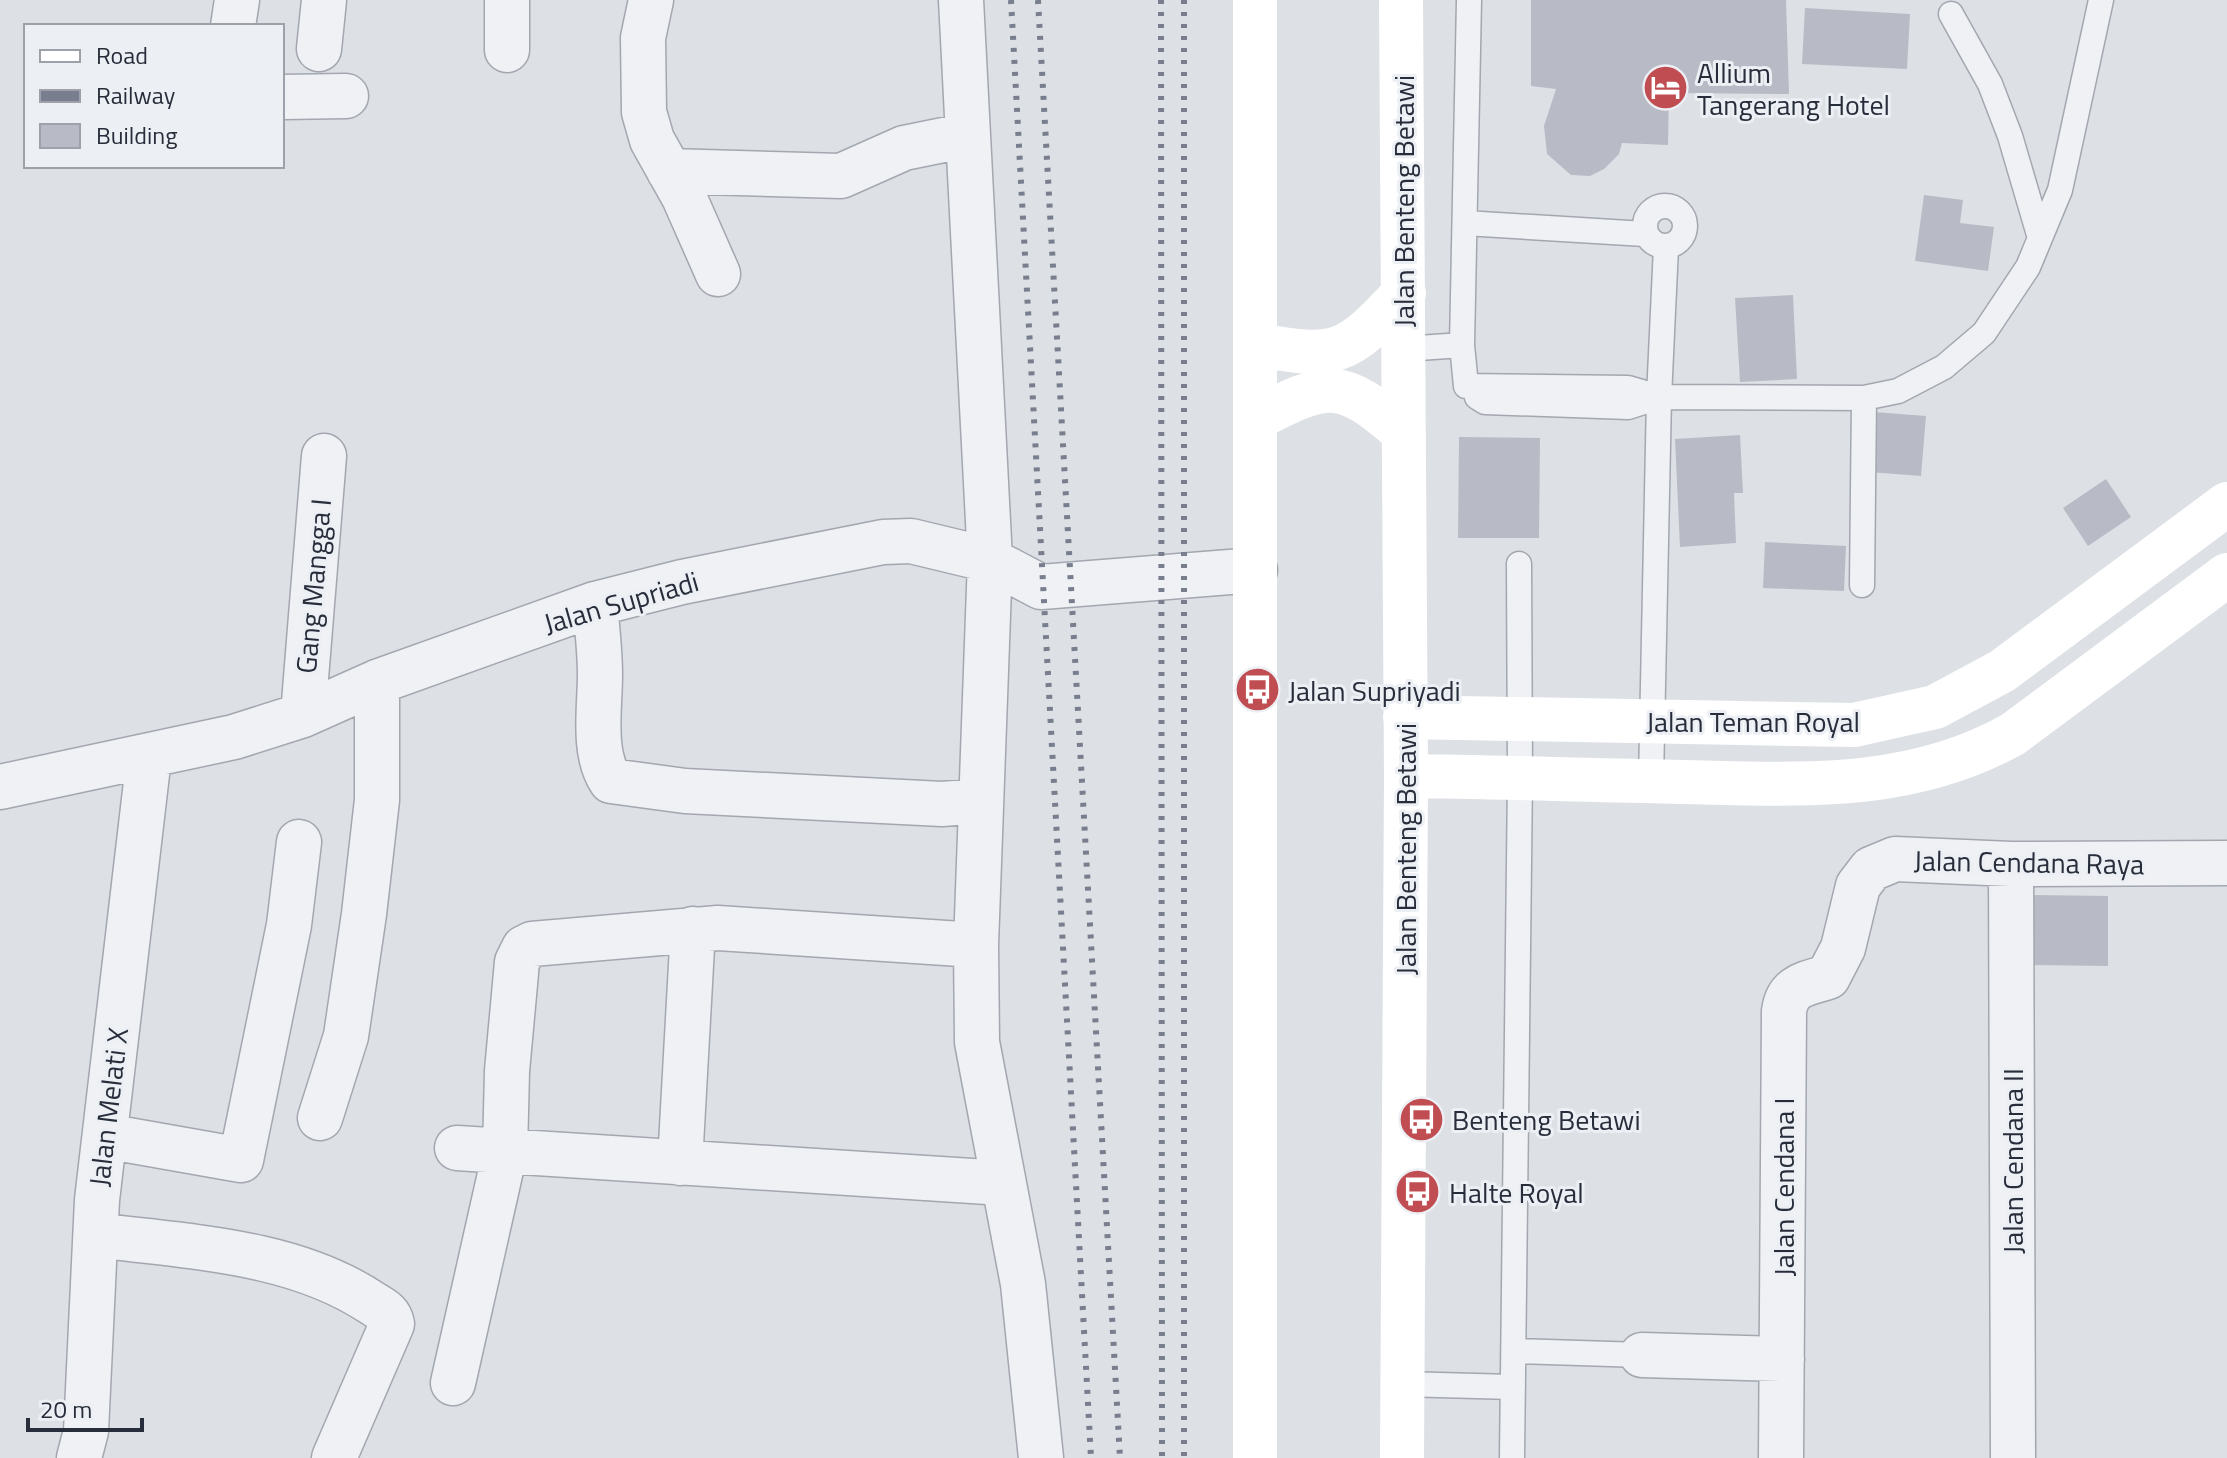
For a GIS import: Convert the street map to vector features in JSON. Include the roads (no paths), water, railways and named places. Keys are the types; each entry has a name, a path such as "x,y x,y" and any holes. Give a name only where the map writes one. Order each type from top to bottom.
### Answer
{"main road":[{"path":"1255,0 1255,1458"},
{"name":"Jalan Benteng Betawi","path":"1401,0 1406,776 1402,1458"},
{"path":"1255,344 1317,354 1343,349 1370,330 1404,293"},
{"path":"1255,419 1295,396 1313,390 1335,390 1354,394 1374,406 1404,433"},
{"name":"Jalan Teman Royal","path":"1405,717 1854,725 1935,707 2002,671 2227,504"},
{"path":"1406,776 1834,784 1905,776 1982,752 2013,734 2227,575"},
{"path":"1568,719 1568,778"}],"street":[{"path":"233,24 237,0"},
{"path":"319,49 324,0"},
{"path":"507,0 507,50"},
{"path":"651,0 643,38 644,112 652,140 718,274"},
{"path":"961,0 990,560 976,945 977,1042 1031,1337 1041,1458"},
{"path":"284,97 346,96"},
{"path":"669,171 841,176 904,148 968,135"},
{"name":"Gang Mangga I","path":"303,715 324,456"},
{"name":"Jalan Supriadi","path":"0,787 234,737 303,715 377,682 595,604 682,582 883,542 911,541 990,560 1041,587 1255,570"},
{"path":"595,604 603,770 611,781 685,791 942,804 981,801"},
{"path":"320,1118 346,1036 364,914 377,800 377,682"},
{"name":"Jalan Melati X","path":"79,1458 86,1431 96,1235 105,1136 149,757"},
{"path":"105,1136 241,1160 289,925 299,842"},
{"name":"Jalan Cendana Raya","path":"1843,948 1858,886 1871,869 1895,859 2011,864 2227,863"},
{"name":"Jalan Cendana II","path":"2011,864 2013,1458"},
{"path":"453,1383 505,1152 508,1057 517,962 524,948 532,944 693,929 976,945"},
{"path":"680,1163 693,929"},
{"name":"Jalan Cendana I","path":"1781,1458 1784,1011 1787,995 1796,987 1828,977 1843,948"},
{"path":"457,1148 1003,1183"},
{"path":"96,1235 249,1254 345,1285 388,1314 392,1324 334,1458"},
{"path":"1642,1355 1782,1359"}],"lane":[{"path":"1469,0 1462,345 1466,386 1628,388 1659,397 1864,398 1898,391 1944,367 1984,333 2028,267 2060,190 2101,0"},
{"path":"1951,14 1990,84 2010,136 2040,238"},
{"path":"1663,205 1675,208 1684,218 1685,231 1679,242 1666,247 1654,244 1645,234 1644,221 1651,210 1663,205"},
{"path":"1465,223 1645,234"},
{"path":"1651,781 1659,397 1666,247"},
{"path":"1404,349 1462,345"},
{"path":"1862,585 1864,398"},
{"path":"1512,1458 1520,777 1519,564"},
{"path":"1514,1351 1642,1355"},
{"path":"1402,1384 1513,1387"}],"railway":[{"path":"1011,0 1091,1458"},
{"path":"1038,0 1120,1458"},
{"path":"1161,0 1162,1458"},
{"path":"1184,0 1184,1458"}],"place":[{"name":"Allium Tangerang Hotel","path":"1666,88"},
{"name":"Jalan Supriyadi","path":"1257,690"},
{"name":"Benteng Betawi","path":"1421,1119"},
{"name":"Halte Royal","path":"1418,1192"}]}
